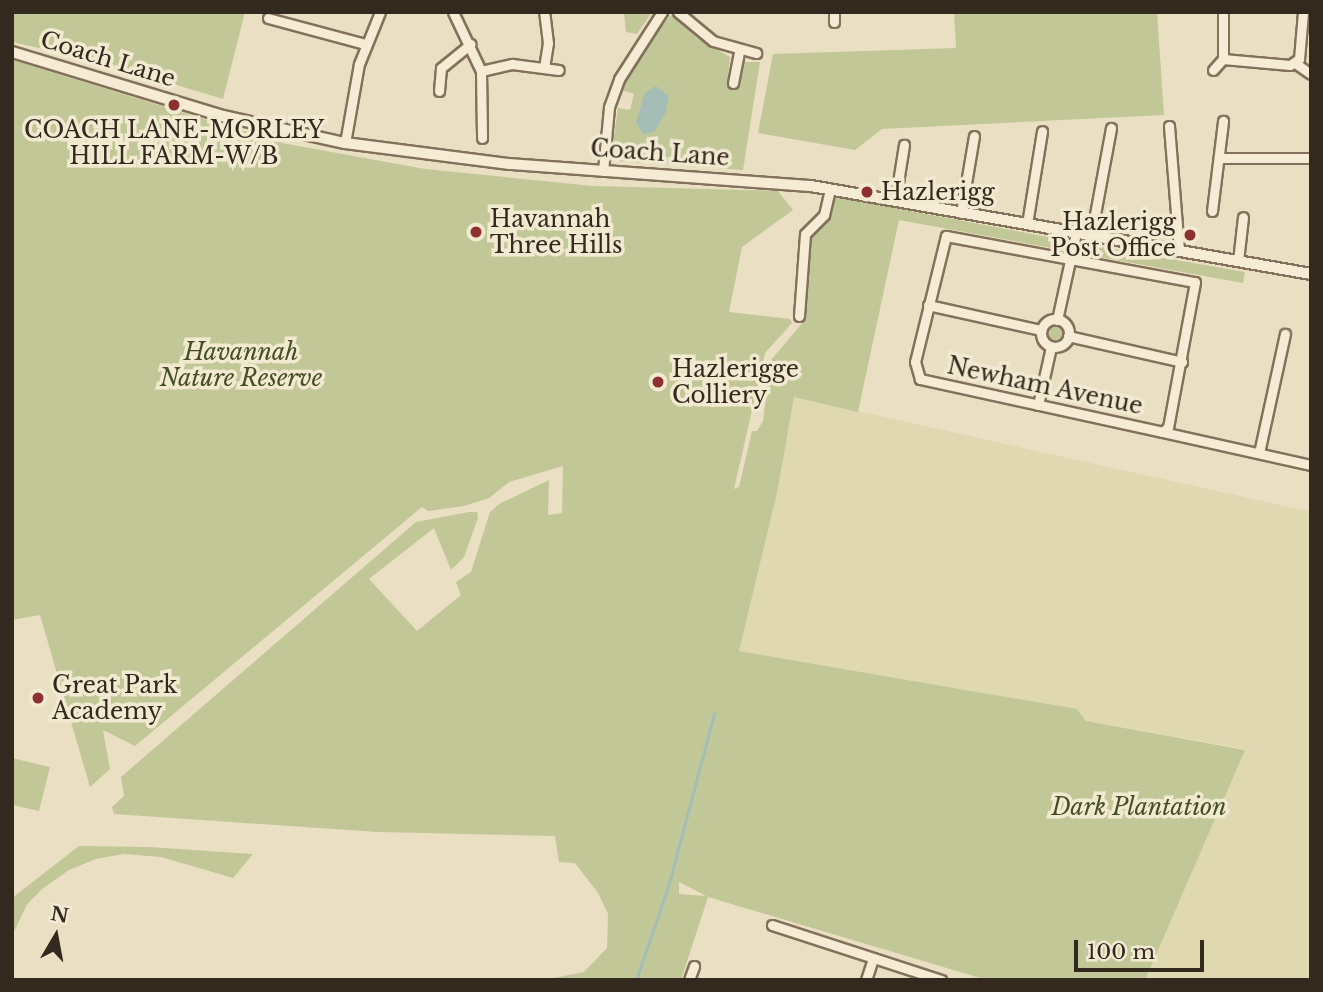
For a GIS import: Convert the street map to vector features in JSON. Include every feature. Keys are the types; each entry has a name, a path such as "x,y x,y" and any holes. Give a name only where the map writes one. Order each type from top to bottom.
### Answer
{"street":[{"path":"345,143 365,44 380,12"},
{"path":"453,12 471,44 481,71 482,138"},
{"path":"544,12 548,43 544,68"},
{"path":"603,171 609,107 619,79 662,12"},
{"path":"678,12 713,41 739,52 756,53"},
{"path":"1213,70 1223,59 1223,12"},
{"path":"1295,63 1303,12"},
{"path":"268,18 365,44"},
{"path":"439,91 441,68 471,44"},
{"name":"Coach Lane","path":"12,52 235,119 345,143 603,171 830,189 1311,274"},
{"path":"733,83 739,52"},
{"path":"1223,59 1295,63 1311,74"},
{"path":"481,71 512,64 559,70"},
{"path":"1212,211 1223,121"},
{"path":"1169,126 1179,251"},
{"path":"1091,236 1111,128"},
{"path":"1027,224 1042,131"},
{"path":"961,213 974,136"},
{"path":"895,201 904,145"},
{"path":"1219,158 1311,158"},
{"path":"799,316 805,234 824,215 830,189"},
{"path":"1238,261 1243,217"},
{"path":"1058,320 1076,233"},
{"path":"1041,330 928,305 943,239 950,235 1195,282 1182,362 1166,430"},
{"name":"Newham Avenue","path":"928,305 915,370 920,379 1166,430 1311,465"},
{"path":"1058,320 1068,328 1068,336 1059,346 1051,347 1044,342 1041,330 1050,321 1058,320"},
{"path":"1259,453 1285,334"},
{"path":"1068,336 1182,362"},
{"path":"1038,405 1051,347"},
{"path":"772,925 940,980"},
{"path":"866,980 873,958"},
{"path":"689,980 694,966"}],"shaded area":[{"path":"794,397 1311,512 1311,980 1145,980 1245,749 1086,721 1077,709 739,651 777,493"}],"green space":[{"path":"12,12 245,12 223,99 97,61 12,42"},
{"path":"624,12 652,12 637,34 626,32"},
{"path":"954,12 1157,12 1164,115 882,129 855,150 758,133 773,54 956,48"},
{"path":"672,14 697,38 730,57 727,83 740,85 744,62 760,62 743,170 618,161 612,151 618,108 630,110 634,94 622,90 649,39"},
{"path":"12,60 282,143 425,169 593,186 778,191 793,210 742,247 729,312 790,319 792,323 765,353 734,489 739,487 752,431 757,431 763,421 771,360 803,322 811,232 836,197 1064,240 1063,250 899,220 858,412 794,397 777,493 739,651 1077,709 1086,721 1245,750 1145,980 987,980 708,897 681,980 544,980 584,972 607,948 608,914 598,893 575,863 559,862 555,836 378,832 114,814 112,807 124,796 121,777 416,522 469,512 477,512 478,518 464,557 451,570 434,528 369,579 417,631 461,595 456,582 471,572 490,512 499,504 549,480 548,515 562,513 563,466 509,482 489,498 464,506 428,511 422,507 135,746 103,730 110,769 90,787 40,615 12,620","holes":["679,882 706,896 679,894"]},
{"path":"1083,244 1245,272 1243,283 1082,254 1079,248"},
{"path":"1052,324 1058,324 1063,332 1061,338 1052,340 1047,335 1047,329"},
{"path":"12,758 50,767 39,811 12,805"},
{"path":"79,846 149,847 253,854 233,878 161,857 124,854 96,859 69,870 42,889 27,904 12,936 12,898"}],"water":[{"path":"656,86 669,96 666,112 655,131 643,134 636,122 645,93"}],"waterway":[{"path":"636,980 668,887 714,714"}],"place":[{"name":"COACH LANE-MORLEY HILL FARM-W/B","path":"174,105"},
{"name":"Hazlerigg","path":"867,192"},
{"name":"Havannah Three Hills","path":"476,232"},
{"name":"Hazlerigg Post Office","path":"1190,235"},
{"name":"Hazlerigge Colliery","path":"658,382"},
{"name":"Great Park Academy","path":"38,698"}],"park label":[{"name":"Havannah Nature Reserve","path":"241,365"},
{"name":"Dark Plantation","path":"1139,807"}]}
